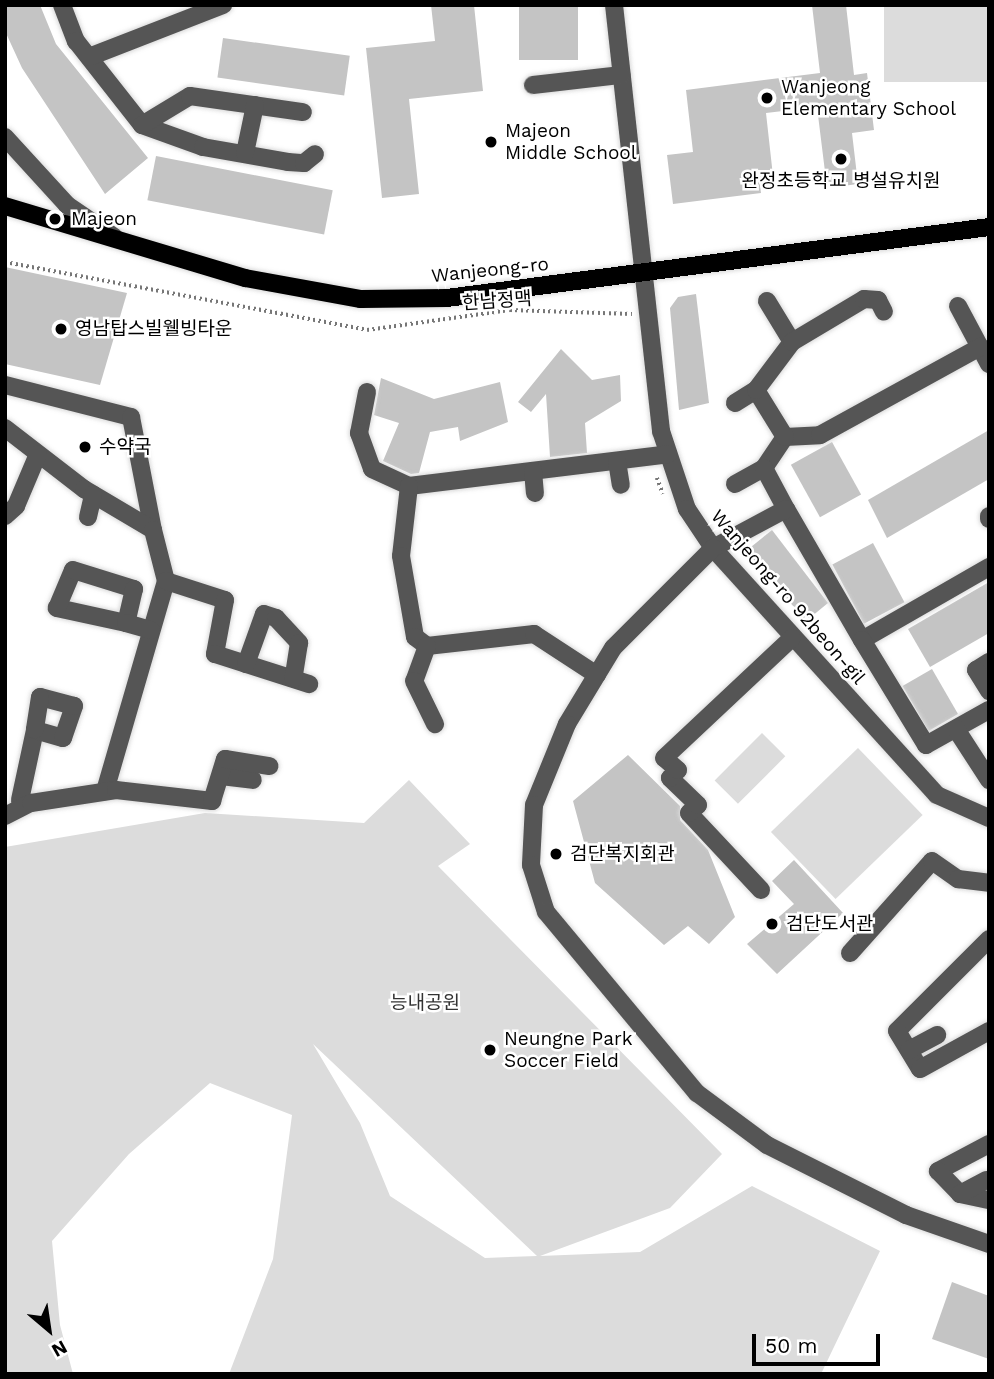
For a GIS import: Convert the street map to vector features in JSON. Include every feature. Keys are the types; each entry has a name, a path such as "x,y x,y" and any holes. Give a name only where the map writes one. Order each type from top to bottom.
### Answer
{"main road":[{"name":"Wanjeong-ro","path":"5,206 244,278 361,299 447,298 989,227"}],"street":[{"path":"62,5 89,57 142,125 203,147 304,163 315,154"},
{"path":"89,57 223,5"},
{"name":"Wanjeong-ro 92beon-gil","path":"614,5 661,455 687,509 713,548 792,638 937,795 989,818"},
{"path":"533,85 621,75"},
{"path":"142,125 190,96 303,112"},
{"path":"245,153 255,105"},
{"path":"5,138 67,205 120,241"},
{"path":"735,403 756,390 792,342 864,299 878,300 884,312"},
{"path":"767,301 792,342"},
{"path":"958,306 989,364"},
{"path":"785,437 820,435 980,347"},
{"path":"5,386 131,416 153,530 166,581 105,791"},
{"path":"756,390 785,437"},
{"path":"368,392 359,433 372,469 409,486 661,455"},
{"path":"5,428 93,495 153,530"},
{"path":"735,484 764,468 785,437"},
{"path":"5,516 16,506 38,454"},
{"path":"617,460 621,485"},
{"path":"764,468 926,746 989,710"},
{"path":"533,471 535,493"},
{"path":"409,486 401,556 415,637 427,646 534,634 597,675"},
{"path":"88,517 93,495"},
{"path":"786,509 713,548 613,648 567,724 534,805 531,865 546,912 697,1093 767,1145 906,1215 989,1244"},
{"path":"862,640 989,567"},
{"path":"166,581 225,600 215,654 246,664 301,681 299,643 276,618 264,614 246,664"},
{"path":"126,623 151,630"},
{"path":"761,890 689,813 698,805 670,778 678,771 664,758 792,638"},
{"path":"427,646 414,681 435,724"},
{"path":"989,662 976,670 989,691"},
{"path":"956,729 989,780"},
{"path":"5,816 19,800 35,730"},
{"path":"19,800 105,791 212,801 225,759 269,766"},
{"path":"221,776 253,780"},
{"path":"850,953 932,861 958,879 989,883"},
{"path":"989,939 897,1031 919,1069 989,1031"},
{"path":"909,1050 937,1035"},
{"path":"989,1143 938,1171 960,1194 989,1200"},
{"path":"960,1194 986,1180"}],"path":[{"name":"한남정맥","path":"5,262 367,330 510,310 635,314 637,327"},
{"path":"661,455 658,487 671,505"}],"green space":[{"path":"884,5 989,5 989,82 884,82"},
{"path":"762,733 785,756 738,804 715,780"},
{"path":"858,748 923,815 836,899 771,832"},
{"name":"능내공원","path":"409,780 470,844 438,866 722,1154 670,1208 540,1256 640,1252 752,1186 880,1251 821,1374 229,1374 273,1259 292,1115 210,1083 129,1154 52,1241 60,1325 73,1374 5,1374 5,847 205,813 364,823","holes":["313,1044 537,1256 485,1258 390,1196 360,1123"]}],"building":[{"path":"5,5 40,5 56,44 148,158 105,194 22,68 5,31"},
{"path":"431,5 474,5 483,91 409,99 419,194 382,198 366,48 435,41"},
{"path":"519,5 578,5 578,60 519,60"},
{"path":"812,5 846,5 854,75 867,73 874,130 852,133 858,184 827,188 817,107 766,113 773,176 759,178 761,193 673,204 667,155 693,152 686,90 820,73"},
{"path":"223,38 350,56 344,95 217,78"},
{"path":"156,156 333,190 324,235 147,200"},
{"name":"영남탑스빌웰빙타운","path":"5,267 127,293 100,385 5,364"},
{"path":"696,294 709,403 679,410 670,308 678,297"},
{"path":"561,349 592,380 620,375 621,401 585,423 587,453 550,457 546,394 531,412 518,402"},
{"path":"381,378 434,399 500,382 508,422 460,441 458,427 430,432 419,473 411,474 383,461 399,423 374,415"},
{"path":"989,430 989,479 887,538 868,500"},
{"path":"832,442 861,494 820,517 791,465"},
{"path":"772,530 828,603 806,621 746,551"},
{"path":"873,543 904,602 864,624 832,565"},
{"path":"989,582 989,633 930,667 908,629"},
{"path":"932,669 958,714 929,731 903,686"},
{"name":"검단복지회관","path":"628,755 680,806 680,820 708,850 735,917 709,944 688,926 664,945 595,883 573,801"},
{"name":"검단도서관","path":"794,860 843,913 777,974 747,944 794,904 772,881"},
{"path":"952,1282 989,1296 989,1359 932,1339"}],"place":[{"name":"Wanjeong Elementary School","path":"767,98"},
{"name":"Majeon Middle School","path":"491,142"},
{"name":"완정초등학교 병설유치원","path":"841,159"},
{"name":"Majeon","path":"55,219"},
{"name":"영남탑스빌웰빙타운","path":"61,329"},
{"name":"수약국","path":"85,447"},
{"name":"검단복지회관","path":"556,854"},
{"name":"검단도서관","path":"772,924"},
{"name":"Neungne Park Soccer Field","path":"490,1050"}]}
